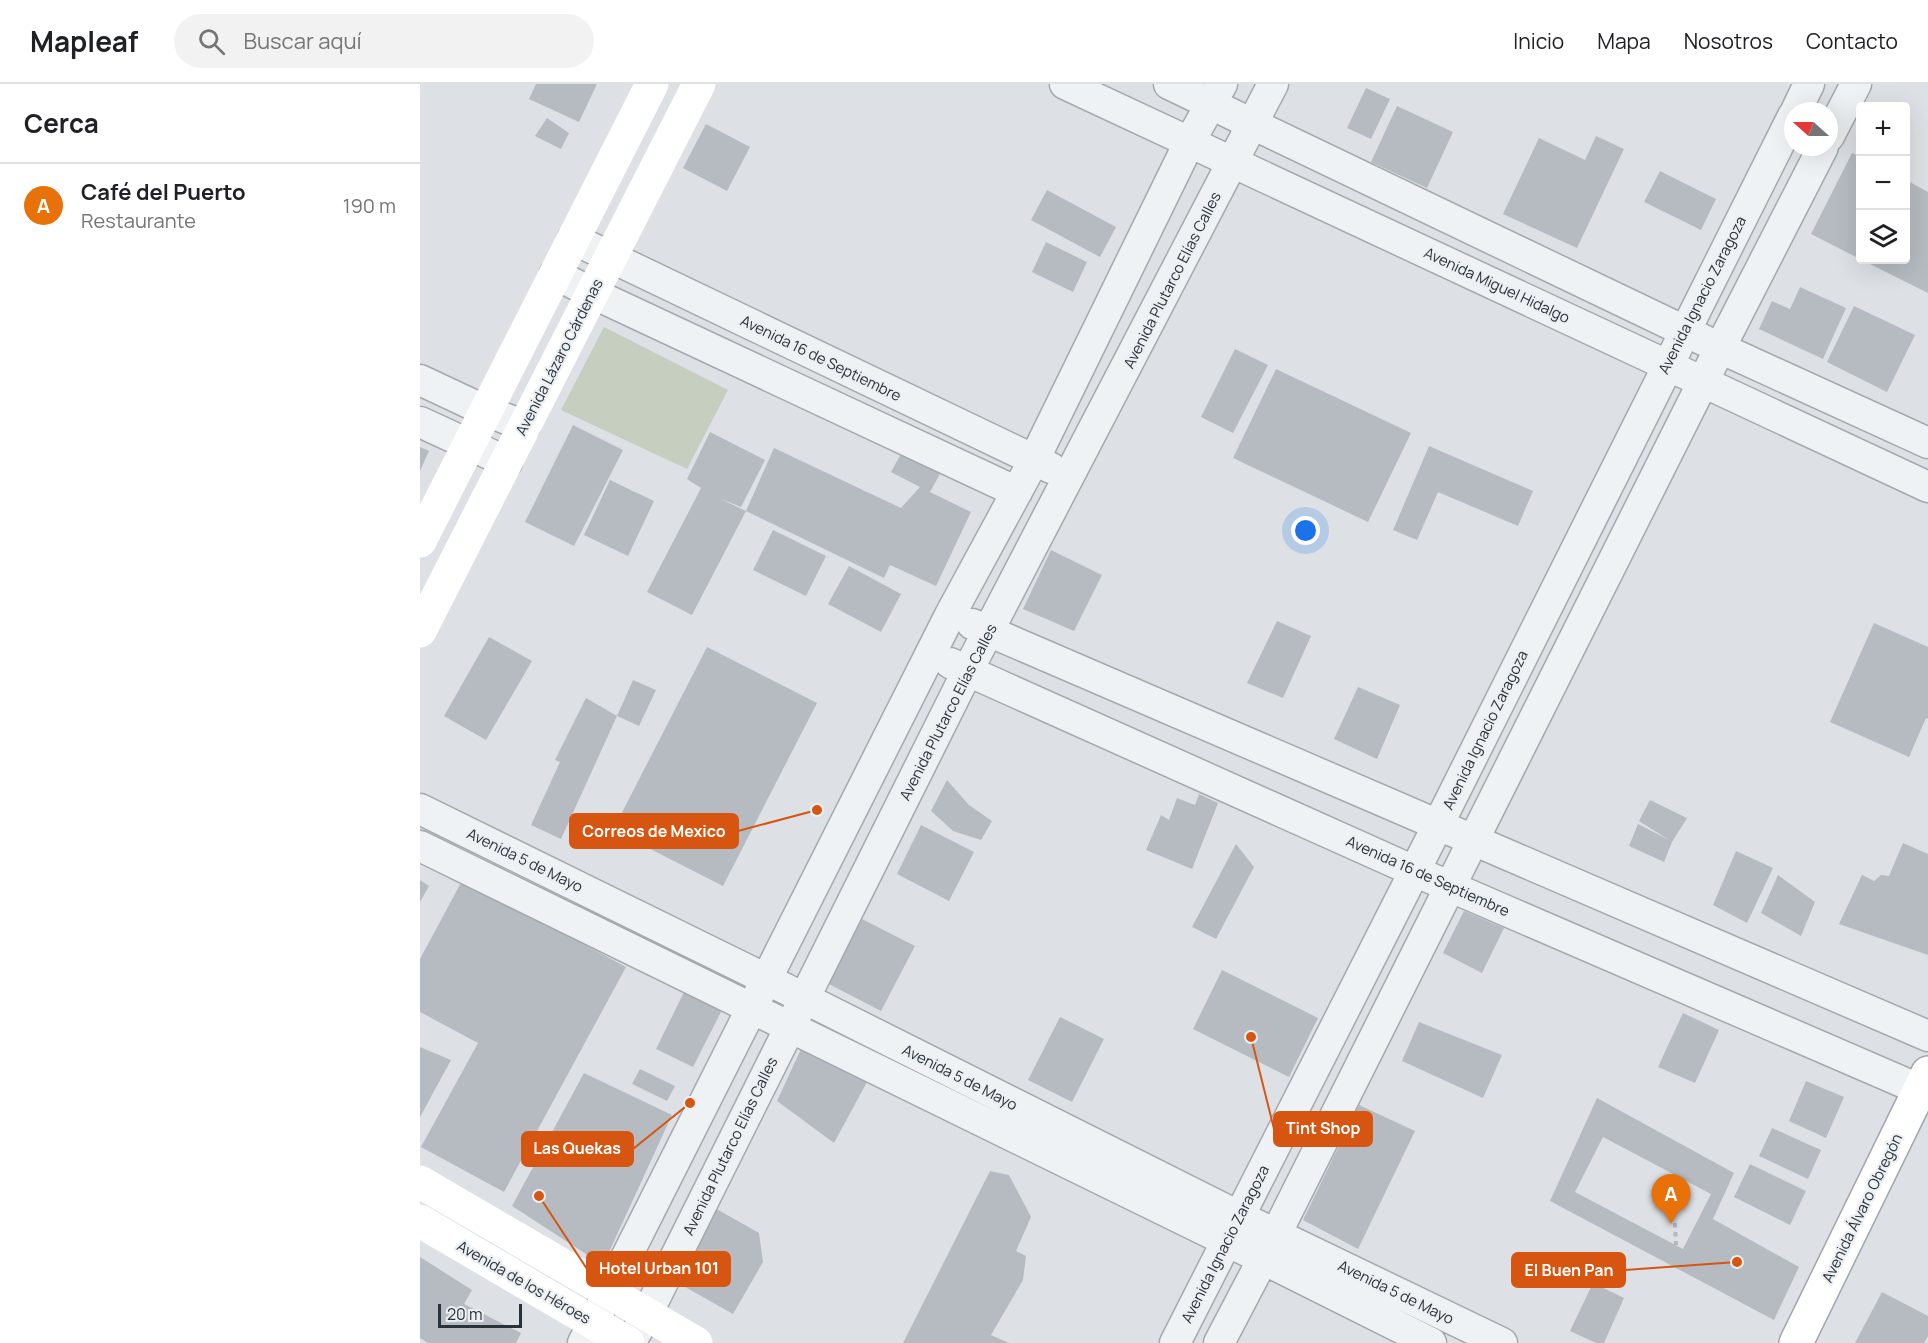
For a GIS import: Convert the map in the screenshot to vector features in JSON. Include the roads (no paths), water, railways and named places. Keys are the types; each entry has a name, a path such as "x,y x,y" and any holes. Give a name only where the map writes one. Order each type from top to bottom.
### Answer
{"main road":[{"path":"420,541 652,84"},
{"name":"Avenida Lázaro Cárdenas","path":"420,631 699,84"},
{"name":"Avenida Álvaro Obregón","path":"1796,1343 1925,1085"},
{"path":"420,1182 696,1343"},
{"name":"Avenida de los Héroes","path":"420,1221 588,1333 629,1343"}],"street":[{"name":"Avenida Miguel Hidalgo","path":"1065,84 1928,487"},
{"path":"1169,84 1217,94 1254,123 1720,348 1928,444"},
{"name":"Avenida Plutarco Elías Calles","path":"629,1343 647,1314 968,670 1273,84"},
{"path":"1800,102 1809,84"},
{"path":"1838,119 1856,84"},
{"path":"588,1333 950,615 1034,460 1189,142 1217,94"},
{"name":"Avenida Ignacio Zaragoza","path":"1175,1343 1438,825 1784,134"},
{"path":"1219,1343 1818,156"},
{"path":"1420,249 1437,212"},
{"name":"Avenida 16 de Septiembre","path":"573,239 1070,477"},
{"path":"555,274 1017,492"},
{"path":"420,380 486,411 525,426"},
{"path":"420,422 507,462"},
{"path":"950,615 1928,1036"},
{"name":"Avenida 16 de Septiembre","path":"930,656 968,670 1414,871 1925,1085"},
{"name":"Avenida 5 de Mayo","path":"420,809 804,998 1234,1229"},
{"name":"Avenida 5 de Mayo","path":"420,846 790,1027 1269,1246 1502,1343"},
{"name":"Avenida 5 de Mayo","path":"1269,1246 1431,1343"}],"place":[{"name":"Correos de Mexico","path":"817,810"},
{"name":"Tint Shop","path":"1251,1037"},
{"name":"Las Quekas","path":"690,1103"},
{"name":"Hotel Urban 101","path":"539,1196"},
{"name":"Café del Puerto","path":"1671,1224"},
{"name":"El Buen Pan","path":"1737,1262"}]}
